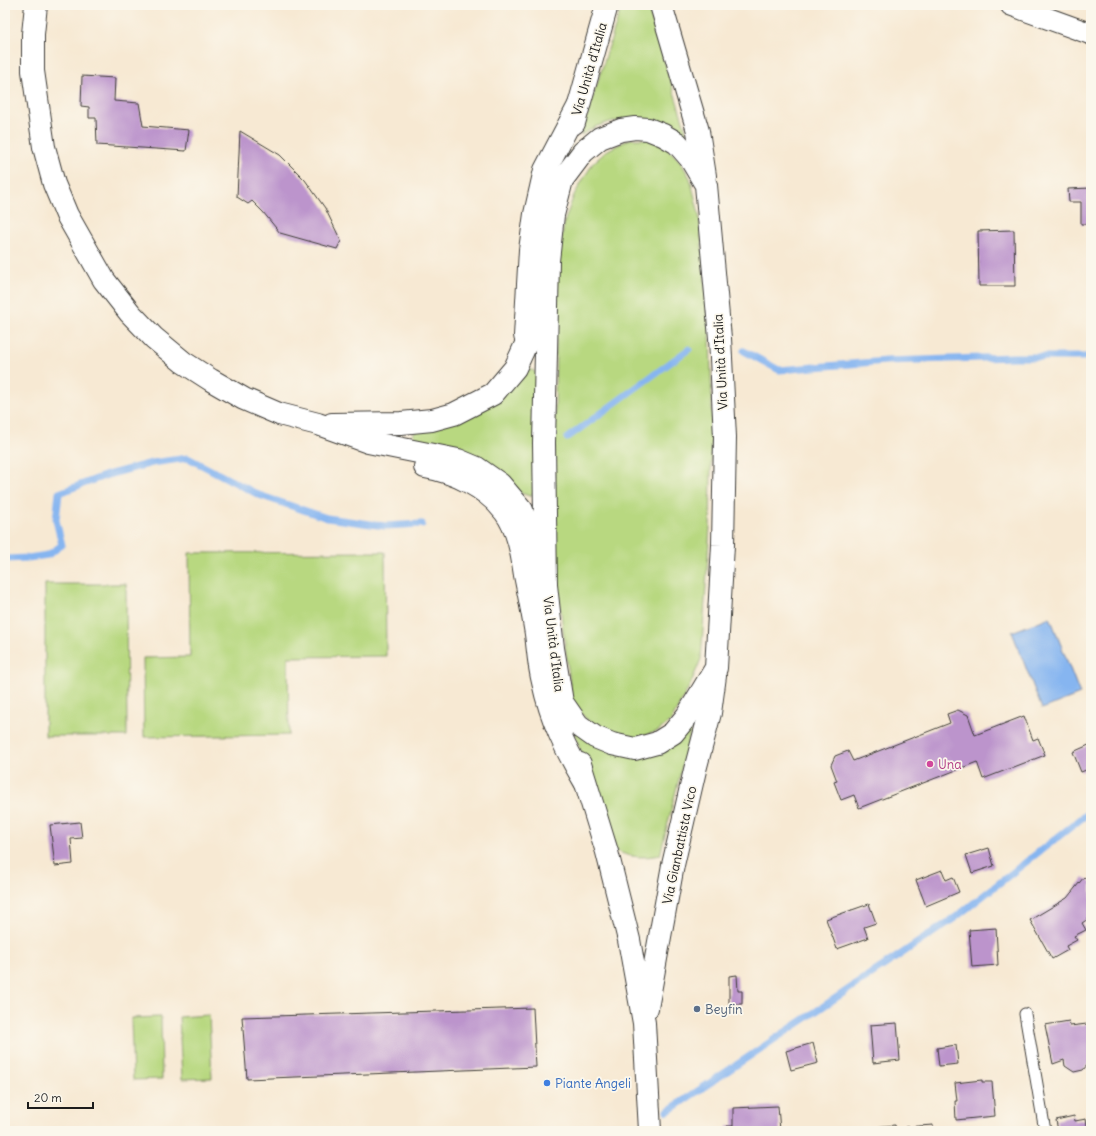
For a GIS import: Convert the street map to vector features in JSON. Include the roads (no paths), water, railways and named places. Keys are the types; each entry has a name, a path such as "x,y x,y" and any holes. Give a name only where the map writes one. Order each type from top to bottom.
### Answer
{"main road":[{"path":"36,5 33,34 33,71 44,147 54,184 67,215 104,280 130,313 154,338 184,362 244,399 278,414 318,424 368,442 458,460 476,468 500,484 522,510 546,585"},
{"name":"Via Unità d'Italia","path":"607,5 571,133 552,223 548,261 544,443 546,585 553,648 562,702 578,725 595,737 612,744 635,749 656,743 673,734 687,716 716,668 723,545 724,437 720,338 706,185 698,131 661,5"},
{"path":"524,350 530,250 535,214 545,170 579,105"},
{"name":"Via Unità d'Italia","path":"562,180 583,152 600,138 621,130 635,128 648,129 664,135 677,143 690,158 706,185"},
{"path":"318,424 401,423 432,420 454,414 493,394 515,368 547,298"},
{"path":"318,424 348,446 375,458 427,467 450,473 481,490 505,512 513,527 522,555 543,682 555,723 567,752 585,782"},
{"name":"Via Gianbattista Vico","path":"644,1023 673,865 710,713 716,668"},
{"name":"Via Gianbattista Vico","path":"562,702 607,852 629,940 644,1023 650,1131"}],"street":[{"path":"1011,5 1091,34"}],"lane":[{"path":"1025,1014 1045,1131"}],"water":[{"path":"1050,617 1080,694 1042,709 1012,632"}],"waterway":[{"path":"567,438 689,349"},
{"path":"744,351 779,370 886,361 1014,357 1091,357"},
{"path":"5,559 48,555 62,545 56,520 59,493 107,475 152,463 188,458 259,495 327,518 385,526 422,524"},
{"path":"668,1111 956,917 1091,811"}],"place":[{"name":"Una","path":"930,764"},
{"name":"Beyfin","path":"697,1009"},
{"name":"Piante Angeli","path":"547,1083"}]}
